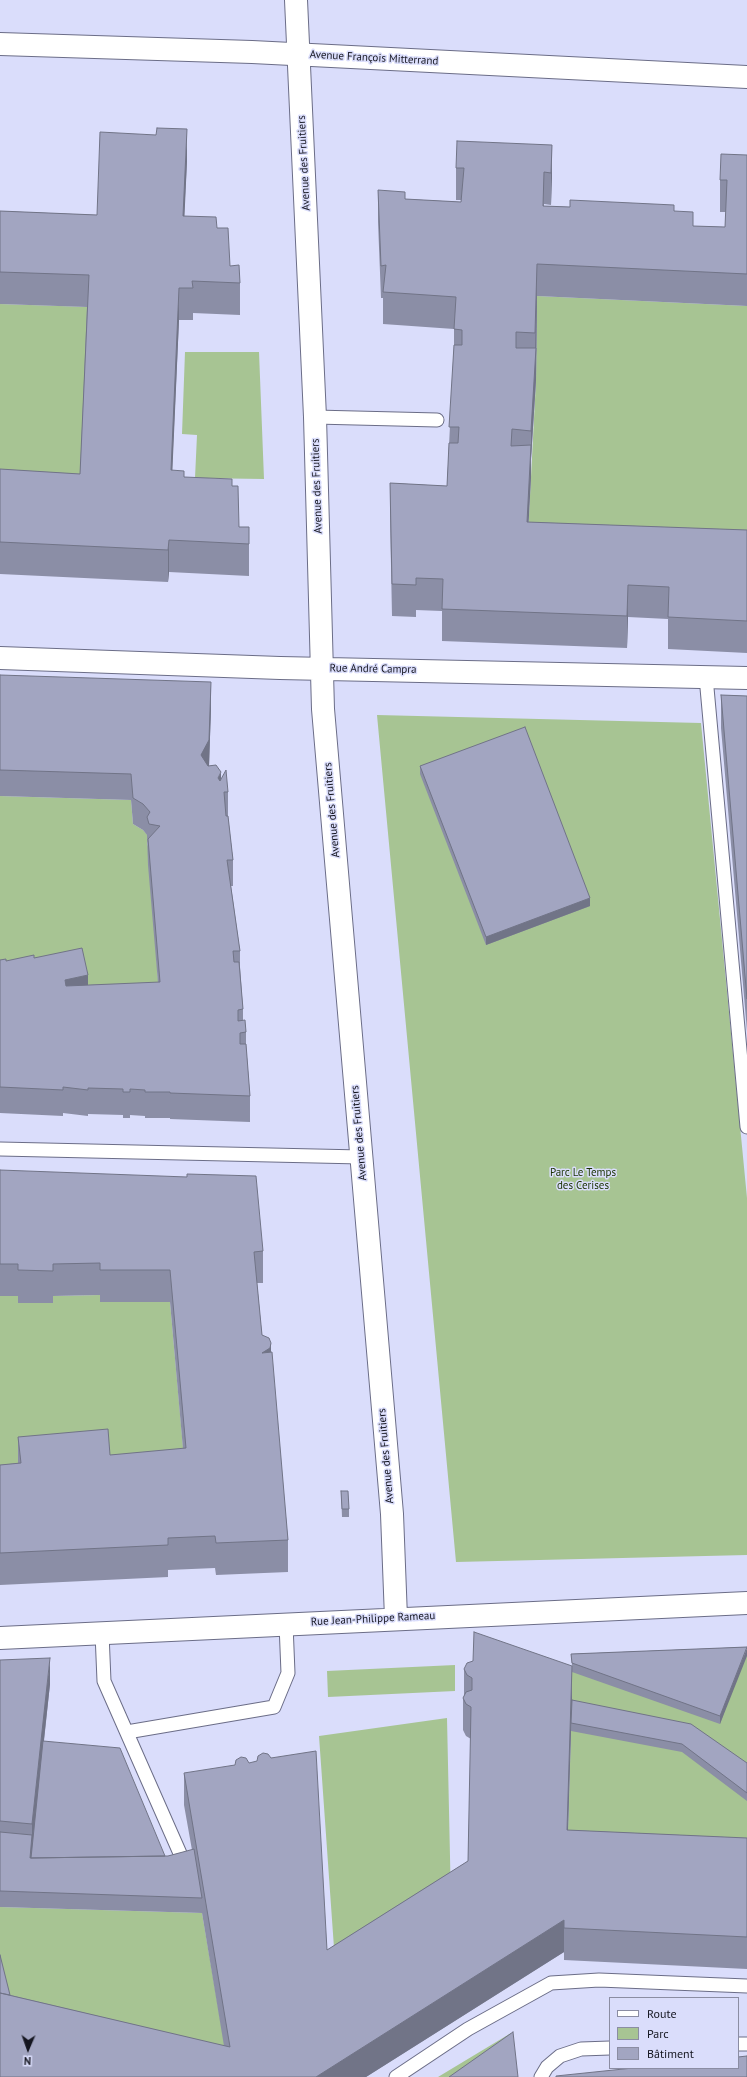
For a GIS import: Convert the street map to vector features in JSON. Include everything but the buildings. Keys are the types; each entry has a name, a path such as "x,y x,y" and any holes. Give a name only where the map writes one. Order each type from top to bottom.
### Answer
{"street":[{"name":"Avenue des Fruitiers","path":"296,0 315,417 323,708 392,1514 396,1618"},
{"name":"Avenue François Mitterrand","path":"0,44 298,54 747,78"},
{"name":"Rue André Campra","path":"0,658 322,668 747,678"},
{"name":"Rue Jean-Philippe Rameau","path":"0,1638 396,1618 747,1603"}],"lane":[{"path":"315,417 437,420"},
{"path":"706,677 747,1127"},
{"path":"0,1149 361,1157"},
{"path":"127,1732 274,1707 288,1673 286,1624"},
{"path":"102,1633 104,1682 186,1867"},
{"path":"396,2077 468,2029 551,1983 599,1980 747,1986"},
{"path":"541,2077 546,2067 560,2056 582,2049 609,2048"}],"green space":[{"path":"537,296 747,306 747,562 527,554 536,380"},
{"path":"0,304 89,307 80,506 0,501"},
{"path":"185,352 259,352 264,479 195,478 197,435 182,434"},
{"name":"Parc Le Temps des Cerises","path":"377,715 701,723 747,1198 747,1555 456,1562"},
{"path":"0,796 131,800 133,824 143,830 150,838 147,843 149,850 160,1009 0,986"},
{"path":"100,1295 101,1302 170,1302 186,1481 0,1497 0,1296 18,1296 18,1302 53,1296"},
{"path":"747,1656 747,1870 567,1862 572,1671"},
{"path":"455,1665 455,1691 328,1697 327,1671"},
{"path":"447,1718 451,1903 336,1976 319,1736"},
{"path":"0,1907 202,1913 230,2077 15,2028 0,1970"},
{"path":"511,2033 516,2077 438,2077"}]}
